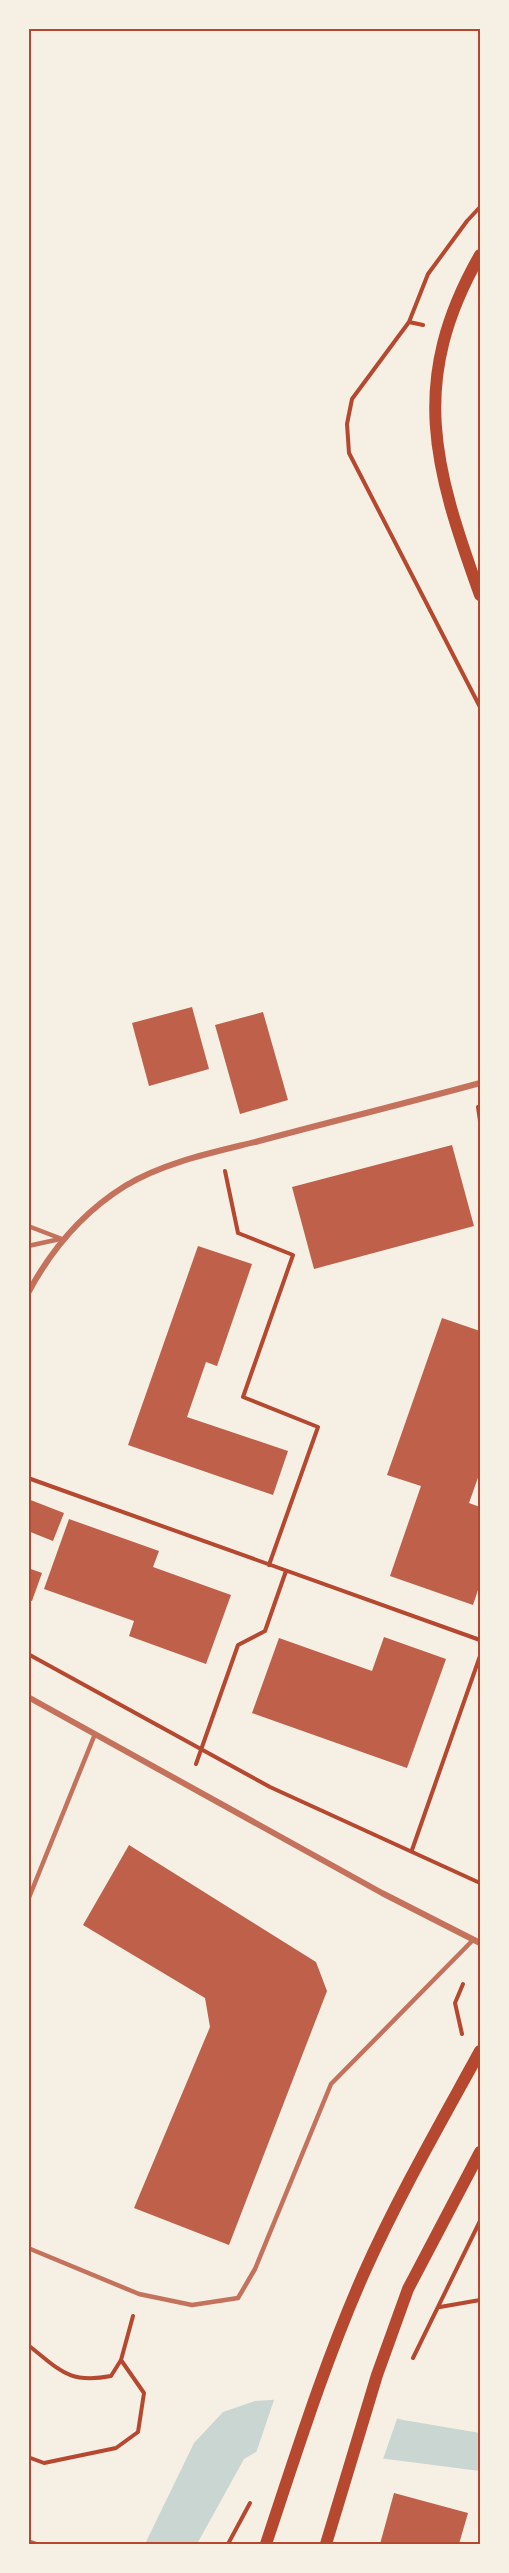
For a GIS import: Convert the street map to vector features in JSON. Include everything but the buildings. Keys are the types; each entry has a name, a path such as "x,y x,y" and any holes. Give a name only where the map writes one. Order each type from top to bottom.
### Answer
{"main road":[{"path":"480,255 463,286 446,330 436,375 434,415 444,488 480,595"},
{"path":"266,2544 325,2371 363,2275 392,2213 480,2050"},
{"path":"326,2544 377,2375 408,2289 480,2152"}],"street":[{"path":"28,1293 39,1272 62,1239 125,1185 156,1170 480,1083"},
{"path":"28,1697 382,1893 480,1943"}],"lane":[{"path":"28,1226 62,1239"},
{"path":"28,1246 62,1239"},
{"path":"28,1900 94,1734"},
{"path":"28,2248 139,2294 192,2305 238,2298 255,2269 331,2084 473,1940"}],"path":[{"path":"480,207 428,274 409,322 352,399 347,424 349,453 480,707"},
{"path":"220,1151 238,1233 293,1255 243,1397 318,1427 269,1565"},
{"path":"28,1478 480,1640"},
{"path":"188,1787 238,1645 265,1631 286,1571"},
{"path":"28,1654 270,1787 480,1883"},
{"path":"412,1850 480,1656"},
{"path":"408,2367 480,2221"},
{"path":"28,2345 65,2374 88,2380 111,2376 121,2360 139,2294"},
{"path":"439,2307 480,2300"},
{"path":"28,2457 44,2463 116,2448 138,2432 144,2393 121,2360"},
{"path":"228,2544 254,2492"}],"shaded area":[{"path":"316,2397 403,2420 480,2433 480,2471 270,2444 244,2459 197,2544 145,2544 194,2443 223,2412 255,2401"}],"pier":[{"path":"317,2394 398,2416 382,2462 271,2447 255,2456 275,2397"}]}
